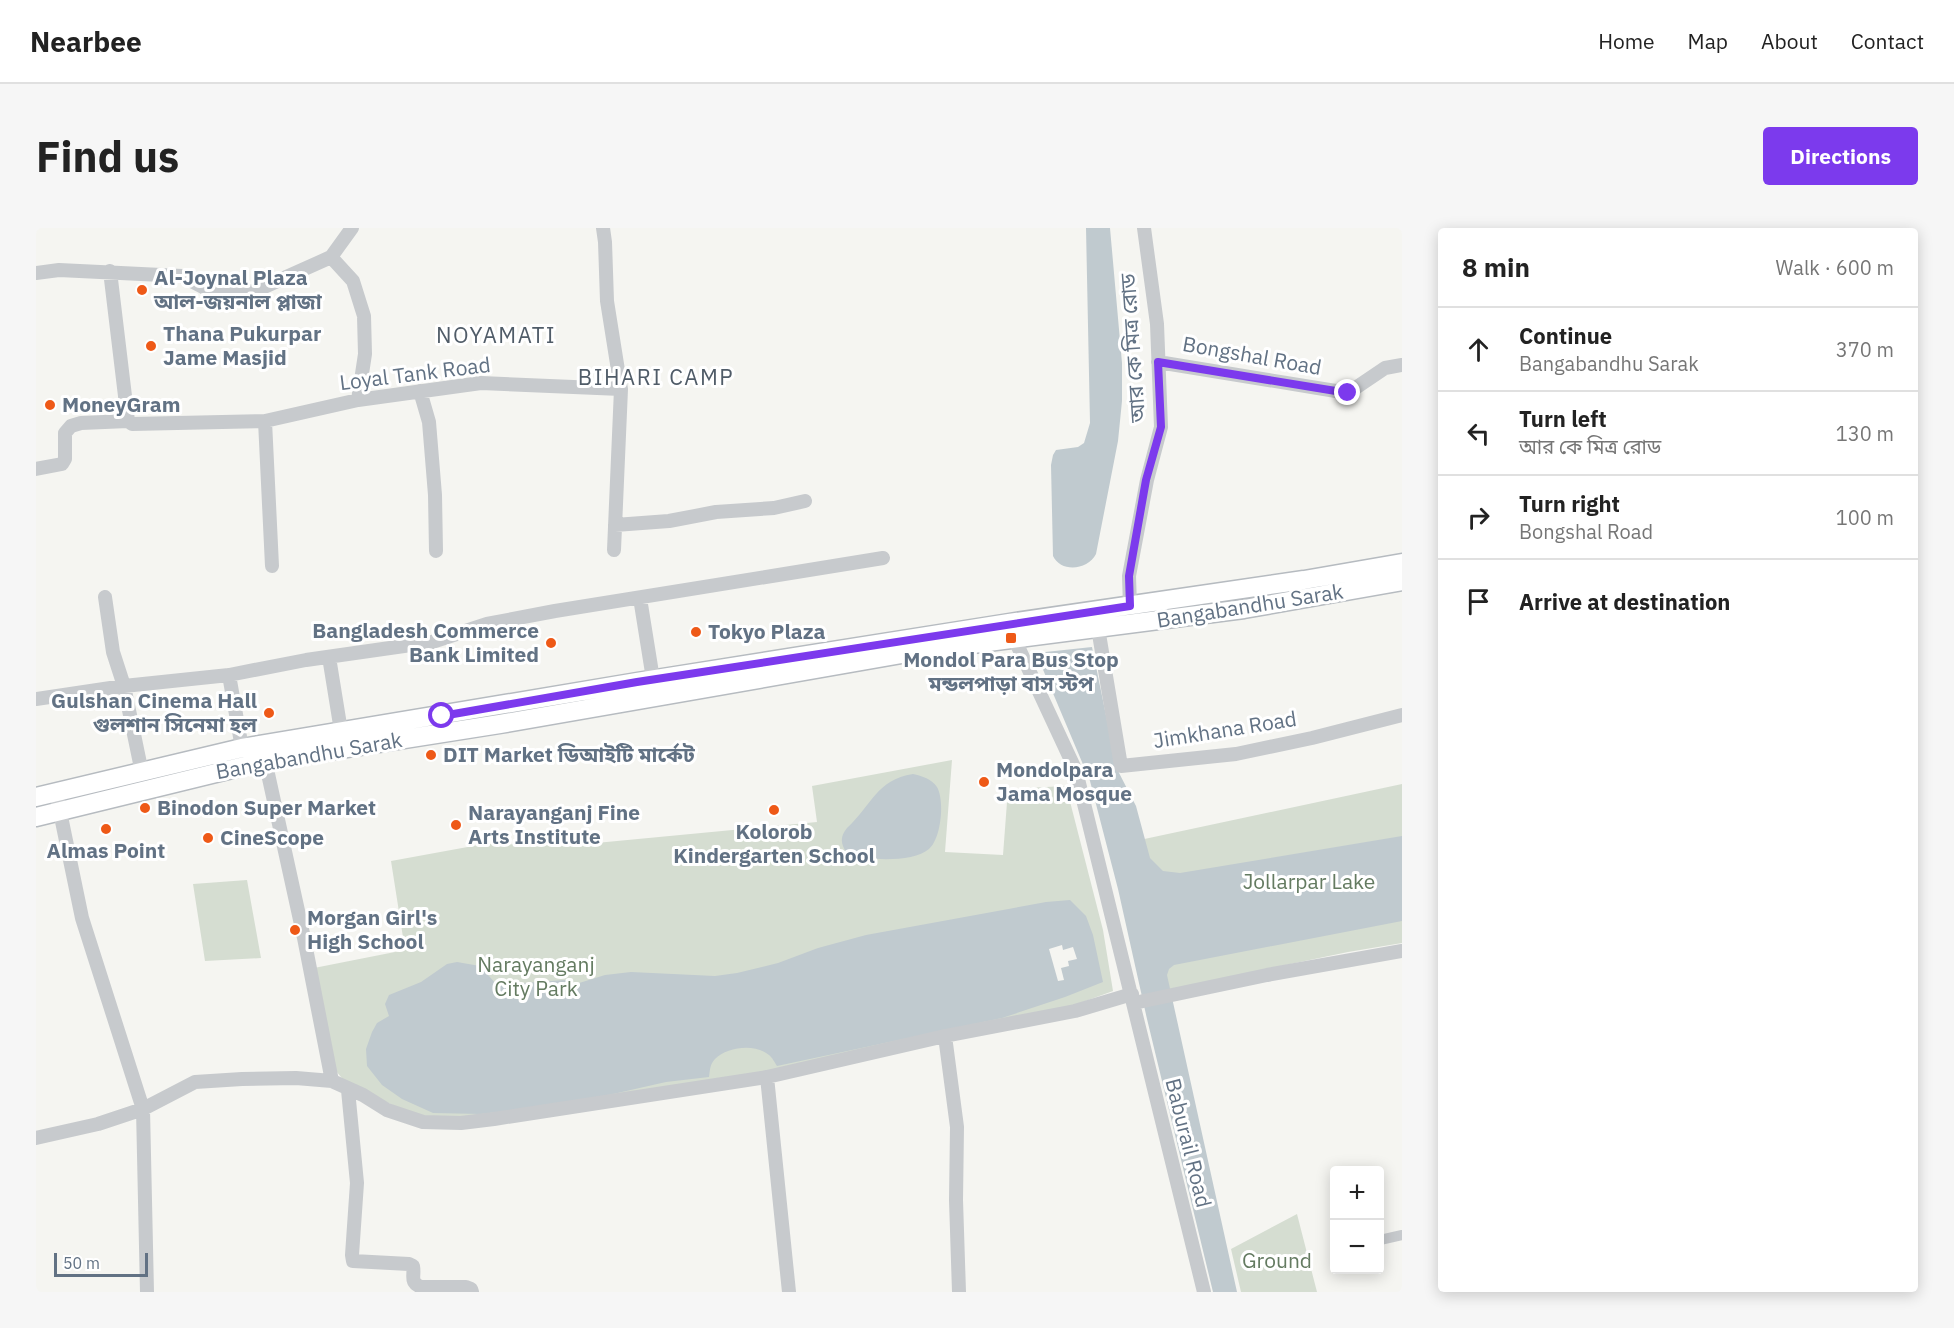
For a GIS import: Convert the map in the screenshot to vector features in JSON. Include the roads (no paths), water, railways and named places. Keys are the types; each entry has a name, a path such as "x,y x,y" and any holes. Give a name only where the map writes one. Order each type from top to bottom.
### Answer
{"main road":[{"name":"Bangabandhu Sarak","path":"36,817 341,731 653,679 1304,580 1402,563"},
{"name":"Bangabandhu Sarak","path":"36,797 242,748 263,753 500,724 897,654 1244,609 1402,582"}],"street":[{"path":"36,273 59,270 110,271 182,276 203,287 226,292 255,291 331,257 352,228"},
{"path":"603,228 607,301 621,389 614,550"},
{"name":"আর কে মিত্র রোড","path":"1130,606 1129,576 1146,480 1161,427 1157,324 1144,228"},
{"path":"331,257 353,281 364,316 365,354 358,400"},
{"path":"110,271 128,421"},
{"name":"Bongshal Road","path":"1158,362 1348,393 1385,368 1402,365"},
{"name":"Loyal Tank Road","path":"36,469 62,464 65,459 65,433 71,426 128,421 132,424 265,421 358,400 481,383 621,389"},
{"path":"420,391 429,422 435,495 436,550"},
{"path":"265,421 272,566"},
{"path":"615,525 669,521 734,510 774,508 805,501"},
{"path":"36,699 124,686 229,675 432,642 487,624 883,558"},
{"path":"105,597 113,652 124,686 142,773"},
{"path":"640,598 653,679"},
{"name":"Jimkhana Road","path":"1098,628 1121,766 1236,754 1402,715"},
{"path":"1014,638 1076,771 1135,999"},
{"path":"329,657 341,731"},
{"path":"229,675 242,748"},
{"path":"263,753 304,938 332,1081"},
{"path":"56,792 82,918 143,1109 147,1292"},
{"path":"36,1138 98,1124 143,1109 195,1082 296,1078 332,1081 363,1095 387,1110 423,1122 461,1123 767,1077 945,1036 1135,999 1174,996 1267,975 1402,951"},
{"name":"Baburail Road","path":"1135,999 1204,1292"},
{"path":"945,1036 957,1127 956,1200 959,1292"},
{"path":"767,1077 789,1292"},
{"path":"348,1090 357,1183 353,1261 409,1264 413,1266 412,1280 421,1287 466,1287 472,1292"},
{"path":"1384,1239 1402,1235"}],"place":[{"name":"Al-Joynal Plaza আল-জয়নাল প্লাজা","path":"142,290"},
{"name":"Thana Pukurpar Jame Masjid","path":"151,346"},
{"name":"MoneyGram","path":"50,405"},
{"name":"Tokyo Plaza","path":"696,632"},
{"name":"Mondol Para Bus Stop মন্ডলপাড়া বাস স্টপ","path":"1011,638"},
{"name":"Bangladesh Commerce Bank Limited","path":"551,643"},
{"name":"Gulshan Cinema Hall গুলশান সিনেমা হল","path":"269,713"},
{"name":"DIT Market ডিআইটি মার্কেট","path":"431,755"},
{"name":"Mondolpara Jama Mosque","path":"984,782"},
{"name":"Binodon Super Market","path":"145,808"},
{"name":"Kolorob Kindergarten School","path":"774,810"},
{"name":"Narayanganj Fine Arts Institute","path":"456,825"},
{"name":"Almas Point","path":"106,829"},
{"name":"CineScope","path":"208,838"},
{"name":"Morgan Girl's High School","path":"295,930"}],"district":[{"name":"NOYAMATI","path":"496,335"},
{"name":"BIHARI CAMP","path":"656,377"}],"park label":[{"name":"Jollarpar Lake","path":"1309,882"},
{"name":"Narayanganj City Park","path":"536,977"},
{"name":"Ground","path":"1277,1261"}]}
